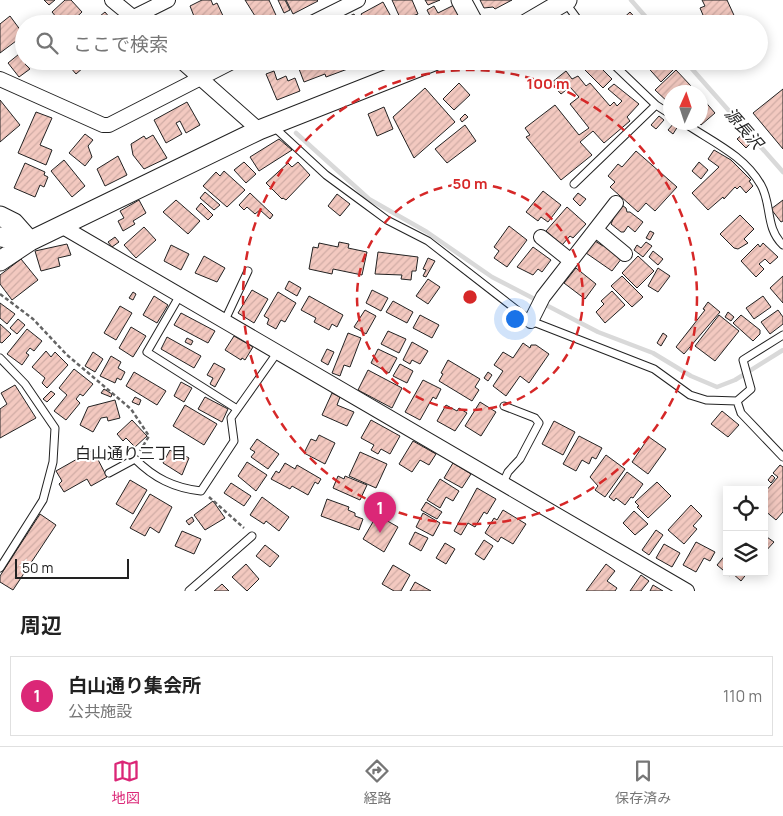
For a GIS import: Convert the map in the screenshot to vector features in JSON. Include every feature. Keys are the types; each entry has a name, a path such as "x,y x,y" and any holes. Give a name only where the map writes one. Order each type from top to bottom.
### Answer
{"street":[{"path":"112,0 131,15"},
{"path":"145,15 168,0"},
{"path":"328,15 358,0"},
{"path":"461,0 469,15"},
{"path":"542,15 566,1"},
{"path":"190,70 199,79 266,127"},
{"path":"0,78 103,125 110,125 216,70"},
{"path":"0,261 30,241 63,227 266,127 411,70"},
{"path":"530,321 540,302 616,203"},
{"path":"0,216 14,223 30,241"},
{"path":"63,227 687,591"},
{"path":"596,230 625,254"},
{"path":"0,237 30,241"},
{"path":"541,237 571,261"}],"lane":[{"path":"566,1 575,15"},
{"path":"619,70 663,110"},
{"path":"574,184 656,105"},
{"path":"266,127 387,220 428,240 530,321 654,369 690,395 706,400 737,401 751,389 751,382 742,360 783,335"},
{"path":"695,130 729,150 760,184 774,235 783,245"},
{"path":"225,320 248,271"},
{"path":"180,295 147,352 237,409"},
{"path":"109,473 135,459 158,479 185,489 201,491 234,441 231,418 277,353"},
{"path":"0,358 25,384 56,428 53,462 43,500 0,568"},
{"path":"737,401 741,413 783,456"},
{"path":"504,406 535,418 539,423 520,459 508,472 504,483"},
{"path":"189,591 252,536"}],"path":[{"path":"0,294 32,319 67,355 131,409 150,436 135,459"},
{"path":"201,491 221,505 252,536"}],"building":[{"path":"44,0 55,0 49,5"},
{"path":"65,0 71,0 82,12 79,15 54,15 52,12"},
{"path":"202,0 211,0 213,5 217,3 223,15 194,15 190,6"},
{"path":"245,0 269,0 276,15 254,15"},
{"path":"278,0 285,0 290,10 284,13"},
{"path":"286,0 317,0 318,1 293,14"},
{"path":"392,0 412,0 418,14 399,15"},
{"path":"425,0 440,0 428,5"},
{"path":"480,0 512,0 495,9 493,7 484,8"},
{"path":"702,0 727,0 734,15 703,15 700,8 705,6"},
{"path":"383,2 390,15 362,15"},
{"path":"454,5 459,15 430,15 427,10 434,6 438,13"},
{"path":"10,16 15,23 15,42 0,53 0,24"},
{"path":"15,57 15,70 29,70 19,77 8,63"},
{"path":"73,70 81,70 76,74"},
{"path":"299,70 345,70 326,77 325,74 304,82"},
{"path":"585,70 603,70 612,79 603,88"},
{"path":"650,70 673,70 661,82"},
{"path":"676,70 690,85 663,85 663,97 655,90"},
{"path":"274,71 277,80 286,76 288,81 295,78 300,91 277,100 266,74"},
{"path":"566,71 572,79 578,76 586,86 590,83 610,106 614,102 617,106 622,101 608,89 614,84 639,104 627,117 630,121 604,143 593,131 580,142 592,155 561,180 526,137 530,135 525,128 555,105 579,135 589,128 570,104 579,97 570,87 561,94 551,83"},
{"path":"459,83 470,95 454,110 443,99"},
{"path":"425,88 455,122 414,158 393,117"},
{"path":"783,89 783,149 753,113"},
{"path":"0,100 20,125 0,142"},
{"path":"187,102 200,125 186,133 180,121 176,123 182,134 166,143 154,120"},
{"path":"708,105 715,113 708,119"},
{"path":"384,107 393,129 377,136 368,114"},
{"path":"36,112 52,118 40,145 52,150 46,165 18,153"},
{"path":"465,114 468,117 462,122 460,119"},
{"path":"659,116 663,119 656,129 651,125"},
{"path":"465,125 476,141 447,163 435,149"},
{"path":"744,133 752,142 746,148 737,139"},
{"path":"85,134 93,140 88,146 92,157 85,166 69,153"},
{"path":"153,135 167,158 144,169 133,155 131,144 144,136 146,139"},
{"path":"279,139 292,150 259,171 250,157"},
{"path":"714,150 731,160 751,180 749,181 753,186 746,193 740,186 737,189 735,187 724,199 723,197 708,210 692,193 719,167 708,159"},
{"path":"636,151 677,187 655,211 646,203 638,212 610,187 615,182 608,176 618,164 622,167"},
{"path":"118,156 127,175 105,186 97,169"},
{"path":"64,160 85,186 72,197 51,171"},
{"path":"244,162 256,174 246,183 234,170"},
{"path":"298,162 310,175 286,200 282,199 266,183 288,163 292,167"},
{"path":"699,162 708,170 701,179 692,171"},
{"path":"25,163 45,172 44,175 48,177 44,187 40,185 35,197 14,188"},
{"path":"224,171 245,190 227,207 203,186 216,172 220,176"},
{"path":"543,191 561,205 548,222 541,217 538,221 526,212"},
{"path":"205,192 220,205 214,210 200,198"},
{"path":"250,193 273,215 270,219 260,210 255,214 247,207 244,210 239,205"},
{"path":"578,193 586,199 580,206 573,199"},
{"path":"337,194 350,204 340,216 328,206"},
{"path":"139,200 146,213 133,221 135,224 123,231 118,221 124,218 120,211"},
{"path":"176,200 200,221 188,234 163,212"},
{"path":"783,200 783,221 781,222 771,209"},
{"path":"201,203 213,215 208,220 196,209"},
{"path":"619,203 626,208 627,212 630,212 643,222 635,232 628,226 624,232 621,232 611,224 614,217 610,215"},
{"path":"567,207 586,224 573,238 570,236 562,245 546,231"},
{"path":"740,215 754,229 744,239 748,243 738,249 734,248 720,234"},
{"path":"509,226 527,240 507,267 494,258 499,251 494,247"},
{"path":"144,227 156,240 136,258 124,245"},
{"path":"650,231 654,233 650,240 646,238"},
{"path":"115,237 119,242 112,247 108,242"},
{"path":"595,241 603,246 605,243 622,258 612,271 586,253"},
{"path":"339,242 349,244 348,248 367,252 362,275 333,269 332,274 309,269 313,247 318,248 319,243 338,247"},
{"path":"646,242 652,246 643,257 634,250 637,245 641,248"},
{"path":"763,243 778,257 770,264 765,259 759,264 764,269 756,277 741,261 758,244 760,247"},
{"path":"67,244 71,255 58,258 60,266 41,271 35,251"},
{"path":"171,245 189,254 181,270 164,261"},
{"path":"533,247 551,260 542,272 538,269 533,275 517,267"},
{"path":"653,251 663,259 658,265 649,257"},
{"path":"378,252 418,257 416,271 412,271 411,280 401,279 402,275 375,274"},
{"path":"204,256 225,268 217,282 195,273"},
{"path":"638,256 654,271 637,288 622,273"},
{"path":"428,258 435,261 426,277 423,276 426,270 423,269"},
{"path":"21,259 38,280 12,300 0,284 0,275"},
{"path":"576,268 596,284 585,299 564,283"},
{"path":"658,268 670,276 658,292 648,286"},
{"path":"622,276 643,297 632,307 611,286"},
{"path":"783,276 783,303 770,288"},
{"path":"428,279 440,287 428,304 416,296"},
{"path":"289,281 301,288 297,296 285,289"},
{"path":"252,290 268,299 254,323 238,313"},
{"path":"372,290 388,298 381,311 366,303"},
{"path":"612,291 625,305 605,323 596,312 604,304 601,301"},
{"path":"133,292 136,294 133,300 129,298"},
{"path":"278,292 296,303 285,322 281,320 276,329 267,324 269,319 264,316"},
{"path":"154,296 168,305 157,323 143,315"},
{"path":"309,296 343,315 337,327 332,324 329,330 314,322 316,318 301,310"},
{"path":"763,296 771,307 754,319 746,308"},
{"path":"393,301 413,312 407,323 386,312"},
{"path":"708,302 720,312 684,354 676,347 705,310 703,309"},
{"path":"0,303 15,314 7,324 0,318"},
{"path":"120,306 132,313 116,340 104,333"},
{"path":"365,310 376,316 366,334 354,327"},
{"path":"778,310 783,317 783,324 770,334 761,322"},
{"path":"728,312 734,317 731,321 725,317"},
{"path":"181,313 215,331 208,343 174,325"},
{"path":"420,315 439,325 432,338 413,328"},
{"path":"719,315 739,331 715,361 695,346"},
{"path":"741,315 760,330 760,334 753,341 733,323"},
{"path":"18,319 25,325 17,334 10,328"},
{"path":"0,324 11,334 2,343 0,342"},
{"path":"131,327 146,336 133,357 119,348"},
{"path":"27,329 42,341 34,351 30,348 26,353 29,355 22,365 7,354"},
{"path":"388,331 406,339 399,353 381,344"},
{"path":"348,333 361,338 350,367 344,365 340,376 332,373"},
{"path":"663,333 667,336 661,346 657,343"},
{"path":"234,336 253,347 245,360 242,358 241,360 225,350"},
{"path":"167,337 201,356 194,368 161,349"},
{"path":"187,338 193,341 191,345 185,342"},
{"path":"412,342 428,351 420,364 412,360 410,364 403,360"},
{"path":"523,343 530,348 531,345 536,345 549,354 529,383 520,376 506,396 493,386 503,371 494,365 503,352 513,358"},
{"path":"327,349 334,352 328,365 321,361"},
{"path":"378,349 397,358 389,373 371,363"},
{"path":"46,351 51,357 55,352 68,365 47,388 42,383 45,378 32,367"},
{"path":"93,352 103,359 95,372 85,366"},
{"path":"111,356 121,362 118,368 125,372 121,380 117,378 115,383 100,376"},
{"path":"448,360 480,379 475,387 479,390 472,401 439,381"},
{"path":"214,363 225,369 215,387 210,384 213,378 207,375"},
{"path":"400,364 413,371 407,383 393,376"},
{"path":"74,369 93,384 83,396 80,394 76,399 80,403 66,420 54,411 67,395 59,388"},
{"path":"368,370 402,388 392,408 358,390"},
{"path":"134,372 166,391 157,405 126,386"},
{"path":"488,372 492,375 488,381 484,378"},
{"path":"423,380 441,389 436,399 433,397 420,420 405,412"},
{"path":"181,382 192,388 184,402 174,396"},
{"path":"15,385 36,418 0,438 0,409 7,404 1,393"},
{"path":"104,389 112,394 111,397 101,393"},
{"path":"51,391 55,394 47,402 43,399"},
{"path":"332,393 340,397 337,405 354,412 347,426 322,415"},
{"path":"135,397 141,400 139,405 132,402"},
{"path":"205,397 228,409 222,422 198,409"},
{"path":"115,400 120,418 108,421 107,417 101,418 93,432 80,425 88,407"},
{"path":"480,402 496,412 481,436 465,426"},
{"path":"185,405 217,424 204,445 173,426"},
{"path":"446,405 457,411 459,408 467,413 455,431 437,421"},
{"path":"722,411 739,425 728,437 711,424"},
{"path":"132,420 147,436 135,447 126,438 123,441 117,434"},
{"path":"371,420 400,436 390,454 381,449 378,454 371,450 374,445 361,438"},
{"path":"554,421 575,432 563,455 542,444"},
{"path":"319,435 335,443 325,464 304,453 311,439 316,441"},
{"path":"579,436 602,448 596,459 592,457 589,464 582,460 576,471 563,464"},
{"path":"649,437 666,449 648,474 632,462"},
{"path":"257,439 279,454 268,469 251,457 255,452 250,449"},
{"path":"413,441 436,454 429,465 420,460 412,472 399,464"},
{"path":"93,450 107,477 91,486 87,479 64,492 59,484 62,481 56,471"},
{"path":"170,450 175,453 177,451 189,458 182,475 163,463"},
{"path":"360,452 387,464 376,488 349,476"},
{"path":"606,455 625,469 605,497 595,490 598,486 590,477"},
{"path":"247,462 267,475 256,491 238,476"},
{"path":"285,463 295,469 297,465 321,479 318,484 315,482 308,495 292,486 290,489 271,479 276,471 279,473"},
{"path":"453,463 471,474 462,488 444,478"},
{"path":"780,465 783,467 783,512 776,520 768,513 768,488 778,477 773,473"},
{"path":"627,472 643,484 633,498 631,497 625,505 616,498 614,501 609,497"},
{"path":"772,475 775,478 771,483 768,480"},
{"path":"338,476 344,479 345,476 367,485 360,500 333,488"},
{"path":"440,479 459,491 453,501 446,497 440,508 427,500"},
{"path":"130,480 147,490 133,514 116,504"},
{"path":"657,482 671,496 648,518 637,507 639,506 635,502"},
{"path":"231,483 251,496 244,506 224,493"},
{"path":"477,488 496,499 487,514 484,512 475,527 468,523 461,535 454,531"},
{"path":"150,494 172,507 159,533 150,527 145,536 130,528"},
{"path":"262,497 289,517 279,531 266,521 264,524 250,515"},
{"path":"327,499 349,507 348,510 355,513 355,516 363,519 359,530 321,516"},
{"path":"213,501 225,518 205,530 194,515"},
{"path":"426,502 442,512 437,519 421,510"},
{"path":"691,505 702,516 693,526 697,529 684,544 668,530"},
{"path":"503,510 526,524 513,544 501,537 498,542 485,533 494,518 497,520"},
{"path":"634,511 648,524 635,535 623,523"},
{"path":"423,513 440,523 433,536 416,527"},
{"path":"40,514 56,525 13,590 0,582 0,576"},
{"path":"377,515 398,527 384,552 363,539"},
{"path":"192,517 194,521 189,525 186,521"},
{"path":"656,530 663,535 649,555 642,550"},
{"path":"182,531 201,539 194,554 175,546"},
{"path":"415,532 428,538 421,551 409,544"},
{"path":"768,538 774,542 768,549"},
{"path":"484,540 493,546 484,560 475,554"},
{"path":"696,542 715,552 710,561 704,558 696,572 683,565"},
{"path":"445,543 455,549 446,564 436,558"},
{"path":"664,544 680,553 672,567 656,558"},
{"path":"265,545 279,556 270,567 256,556"},
{"path":"723,558 723,570 717,565"},
{"path":"246,564 259,579 247,591 232,577"},
{"path":"606,564 615,571 607,581 617,588 615,591 586,591"},
{"path":"393,565 410,575 401,591 394,591 382,584"},
{"path":"641,575 649,581 641,591 630,591"},
{"path":"735,576 745,576 741,581"},
{"path":"415,582 431,591 410,591"},
{"path":"222,584 229,591 214,591"},
{"path":"653,585 663,591 650,591"}],"waterway":[{"name":"源長沢","path":"631,0 644,15"},
{"name":"源長沢","path":"693,70 783,172"},
{"path":"296,133 369,199 427,232 492,277 598,332 653,353 691,376 717,387 735,380 783,350"}],"place":[{"name":"白山通り集会所","path":"380,533"}],"district":[{"name":"白山通り三丁目","path":"131,453"}]}
